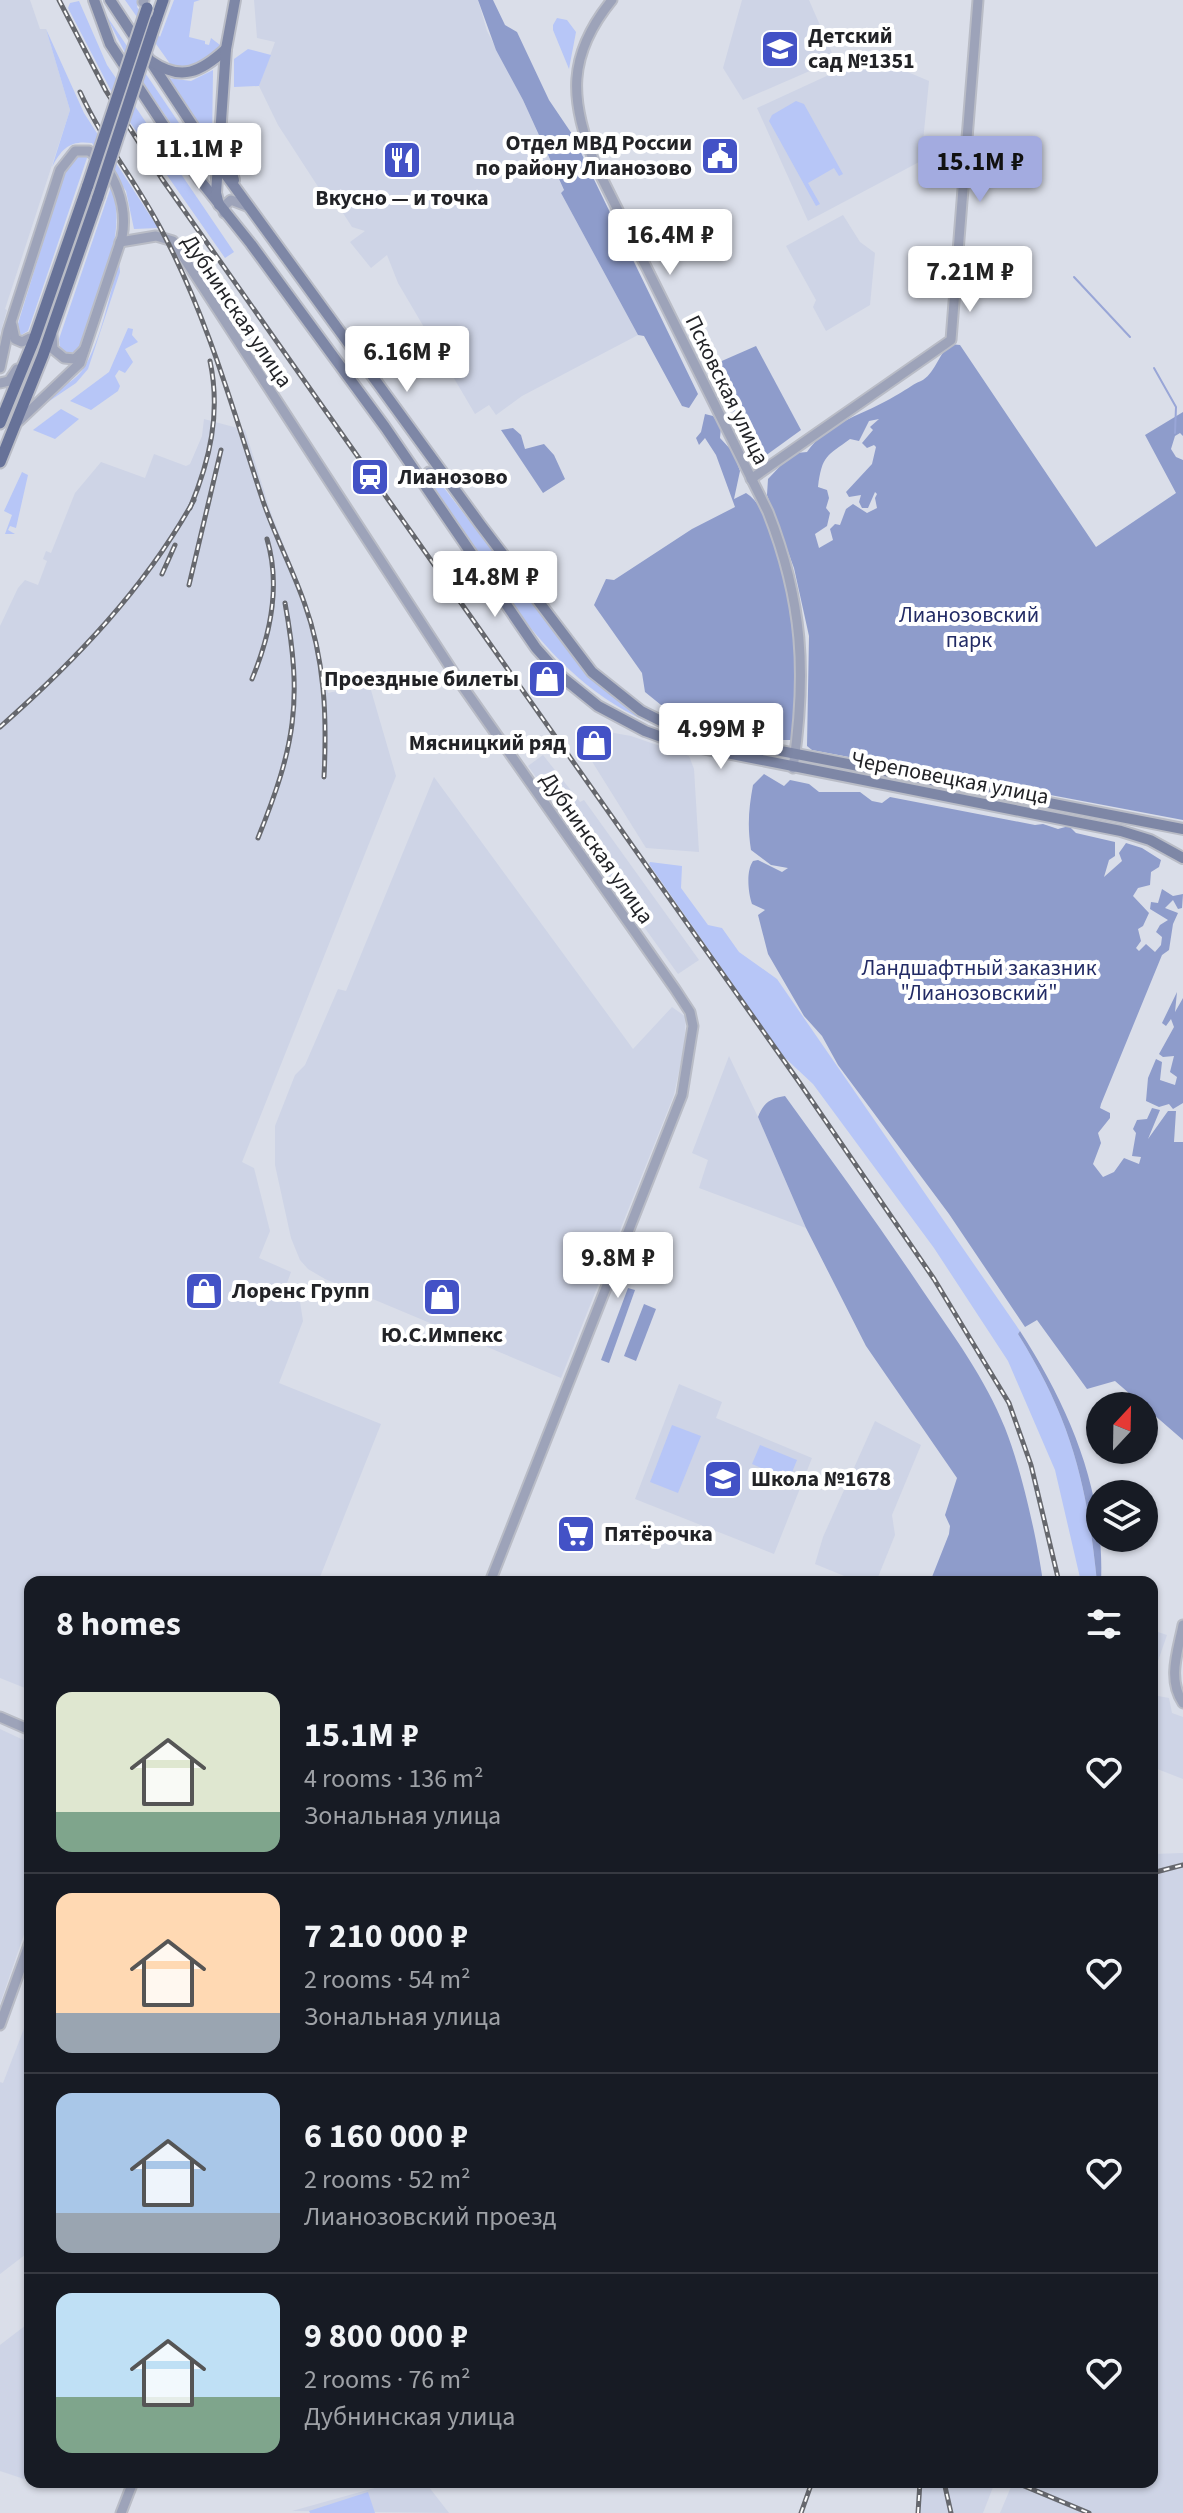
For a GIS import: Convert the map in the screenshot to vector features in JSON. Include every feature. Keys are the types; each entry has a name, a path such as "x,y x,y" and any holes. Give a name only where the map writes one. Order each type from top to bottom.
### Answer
{"main road":[{"path":"94,0 102,27"},
{"path":"100,0 102,27"},
{"path":"110,0 143,55 221,160"},
{"path":"0,462 52,330 163,0"},
{"path":"223,212 216,193 221,160 226,49 235,0"},
{"path":"0,423 34,340 146,2"},
{"name":"Череповецкая улица","path":"102,27 118,57 223,212 272,272 426,486 544,658 598,706 659,737 705,751 1121,831 1150,840 1183,858"},
{"path":"143,55 167,71 184,74 204,68 226,49"},
{"path":"180,150 196,160 221,160"},
{"name":"Череповецкая улица","path":"221,160 237,189 446,477 592,672 620,697 659,720 709,737 1183,829"}],"street":[{"name":"Псковская улица","path":"612,0 593,25 580,52 576,78 580,125 595,164 751,479 784,553 799,618 803,676 793,768"},
{"path":"751,479 951,340 978,0"},
{"path":"0,368 60,170 75,151 94,154 118,191 124,216 120,242 88,344 74,371 15,425"},
{"path":"0,383 14,376 86,182"},
{"path":"223,212 224,206 231,200 252,209"},
{"name":"Дубнинская улица","path":"120,242 156,236 173,241 469,696 675,989 692,1019 691,1051 682,1095 492,1576"},
{"path":"12,322 15,339 22,342 30,338"},
{"path":"52,330 53,349 64,358 75,359 88,344"},
{"path":"426,486 424,478 429,472 439,472 446,477"},
{"path":"1183,1625 1174,1674 1177,1693 1183,1703"},
{"path":"0,1717 24,1727"},
{"path":"0,2025 24,1959"},
{"path":"121,2513 131,2488"}],"shaded area":[{"path":"0,0 30,0 40,29 46,29 70,110 5,309 0,334"},
{"path":"125,0 139,0 137,7 160,37 174,0 200,0 194,2 189,37 209,45 211,38 220,45 206,62 173,68"},
{"path":"254,0 478,0 487,31 523,100 564,191 561,193 638,335 522,396 496,415 489,405 475,414 398,283 387,255 371,268 350,242 365,231 352,227 332,196 326,199 278,125 259,86 275,42 257,38"},
{"name":"Детский сад №1351","path":"742,0 809,0 835,60 743,100 723,68"},
{"path":"79,1 107,65 234,252 225,258 120,108 68,8 70,3"},
{"path":"104,12 204,160 195,157 187,147 133,68"},
{"path":"557,18 567,20 576,32 569,69 553,30"},
{"path":"46,29 84,113 158,228 134,229 126,191 92,143 72,144 59,155 52,167 70,110"},
{"path":"248,49 271,55 259,86 234,87 234,59"},
{"path":"870,56 929,81 921,161 808,221 757,108"},
{"path":"213,70 211,143 168,78 191,81"},
{"path":"796,101 804,104 843,174 839,176 834,168 808,183 820,204 816,206 769,121 772,115"},
{"path":"78,155 88,155 28,331 21,335 17,327 63,177 68,164"},
{"path":"111,187 116,205 116,225 108,266 80,346 75,352 66,353 60,347 59,339"},
{"path":"843,215 860,242 875,253 870,305 826,331 813,307 816,300 786,246"},
{"path":"119,261 120,272 88,369 76,383 42,406 49,396 79,374 89,358 100,331"},
{"path":"128,328 133,329 132,335 138,342 125,349 133,362 125,373 119,370 115,376 120,386 118,391 91,410 70,401 109,372"},
{"path":"61,409 79,419 55,439 33,430"},
{"path":"204,419 245,430 271,513 308,605 328,693 346,689 345,677 366,673 396,776 242,1162 254,1168 270,1231 259,1258 291,1272 287,1283 298,1288 303,1321 279,1383 381,1424 320,1576 24,1576 24,1688 0,1678 0,626 25,580 38,585 47,561 43,559 46,551 51,553 75,493 101,462 145,478 154,454 186,466 190,464 202,436"},
{"path":"22,472 28,475 16,528 10,526 8,530 15,534 5,534 12,515 4,511"},
{"path":"434,475 589,676 646,721 610,701 577,677 548,648 521,616 473,547 428,478"},
{"path":"580,727 631,736 689,756 694,769 699,852 646,848 578,739"},
{"path":"543,755 580,802 584,800 699,960 678,974 528,766"},
{"path":"434,777 633,1049 672,1007 686,1017 684,1047 674,1095 561,1378 325,1279 308,1269 300,1260 291,1238 275,1165 275,1126 295,1075 305,1065 338,989 346,991"},
{"path":"650,862 682,866 681,888 708,925 722,928 739,952 777,979 1020,1331 1018,1334 1051,1395 1074,1453 1086,1503 1086,1552 1094,1552 1096,1576 1080,1576 1055,1470 1008,1361 934,1248 813,1084 783,1056"},
{"path":"729,1056 806,1228 699,1188 708,1160 692,1153"},
{"name":"Школа №1678","path":"679,1384 722,1402 716,1418 812,1458 774,1554 635,1499"},
{"path":"875,1421 921,1445 892,1515 895,1535 878,1576 844,1576 815,1564 823,1537"},
{"path":"672,1425 701,1436 678,1493 650,1482"},
{"path":"760,1445 797,1460 789,1480 752,1464"},
{"path":"1158,1632 1167,1635 1158,1661"},
{"path":"1158,1696 1169,1698 1172,1713 1183,1717 1183,1779 1158,1769"},
{"path":"0,1729 24,1740 24,1934 0,2004"},
{"path":"1183,1853 1183,2513 1000,2513 1010,2488 1158,2488 1158,1854"},
{"path":"24,2029 24,2256 0,2274 0,2082 3,2083"},
{"path":"24,2327 24,2479 0,2471 0,2345"},
{"path":"374,2488 430,2488 449,2513 292,2511"},
{"path":"920,2488 993,2488 983,2513 916,2513"},
{"path":"368,2492 375,2513 309,2511"}],"green space":[{"path":"478,0 493,0 505,25 517,32 549,100 572,134 698,394 689,408 682,406 644,336 638,335 561,193 564,190 523,100 496,50"},
{"name":"Лианозовский парк","path":"950,344 960,345 1096,547 1176,493 1145,435 1183,412 1183,436 1180,433 1175,436 1171,449 1176,457 1183,460 1183,820 812,750 807,746 809,636 794,568 767,495 768,479 785,461 797,453 807,452 825,433 926,378","holes":["879,419 870,427 873,430 862,443 867,448 876,447 872,464 846,492 849,497 861,495 859,502 862,508 868,508 875,492 877,508 867,513 853,504 846,509 840,525 835,524 830,529 833,540 819,548 815,534 827,526 830,513 826,508 829,498 827,490 818,487 821,468 831,453 850,439 859,441 869,421"]},
{"path":"756,346 801,430 761,459 708,367"},
{"path":"705,414 713,416 721,427 720,438 733,452 740,471 734,499 746,493 761,510 774,537 784,571 791,609 797,685 791,740 775,740 772,731 766,729 741,736 718,730 715,721 708,717 697,726 685,712 666,709 645,692 642,673 594,605 606,579 614,580 692,529 735,507 716,455 705,438 699,445 696,438 701,432"},
{"path":"513,428 521,435 525,449 544,444 554,455 565,479 543,493 501,430"},
{"name":"Ландшафтный заказник \"Лианозовский\"","path":"764,774 784,786 790,780 809,784 819,792 860,792 872,801 882,803 890,797 1058,829 1069,826 1076,833 1115,842 1115,856 1109,860 1104,877 1122,861 1119,853 1126,843 1142,848 1161,860 1159,867 1151,872 1150,885 1138,888 1133,896 1149,913 1143,926 1138,929 1141,941 1136,948 1139,951 1146,944 1155,952 1161,945 1162,937 1156,932 1168,920 1150,909 1151,902 1158,903 1162,889 1173,896 1183,894 1182,908 1178,909 1173,900 1165,908 1178,913 1169,950 1162,955 1101,1104 1100,1108 1110,1113 1110,1118 1098,1133 1101,1143 1093,1164 1103,1177 1114,1172 1124,1158 1139,1164 1141,1157 1132,1156 1136,1133 1133,1129 1137,1120 1147,1119 1152,1108 1160,1110 1148,1139 1168,1111 1176,1111 1174,1142 1183,1142 1183,1440 1158,1418 1158,1392 1128,1392 1115,1381 1087,1389 1037,1320 1025,1327 949,1214 838,1065 822,1036 804,1016 768,954 758,915 765,910 752,904 749,894 753,861 758,860 782,872 788,868 771,865 751,850 749,824 753,785"},
{"path":"1177,992 1175,1012 1183,998 1183,1103 1173,1109 1169,1104 1159,1107 1146,1101 1148,1078 1156,1059 1162,1062 1160,1080 1175,1085 1177,1077 1170,1072 1174,1056 1163,1057 1159,1054 1174,1027 1171,1019 1166,1026 1162,1023"},
{"path":"785,1096 906,1266 978,1374 1005,1428 1017,1463 1033,1524 1042,1576 932,1576 949,1534 950,1526 945,1515 957,1478 866,1346 806,1228 758,1117 762,1108"},
{"path":"628,1288 635,1290 609,1363 601,1360"},
{"path":"644,1304 656,1309 636,1361 624,1356"},
{"path":"1020,1331 1054,1389 1080,1450 1089,1480 1086,1480 1086,1503 1064,1424 1018,1334"},
{"path":"1094,1552 1101,1552 1101,1576 1096,1576"}],"waterway":[{"path":"1074,277 1130,337"},
{"path":"1154,368 1176,407 1175,433"}],"railway":[{"path":"59,0 106,91 162,179 799,1082 934,1279 1009,1403 1031,1465 1058,1576"},
{"path":"80,92 179,265 219,365 268,514 304,602 316,645 323,688 324,777"},
{"path":"190,508 212,436 214,399 210,361"},
{"path":"189,585 221,450"},
{"path":"0,727 107,622 154,563 194,500"},
{"path":"252,679 272,610 273,575 267,539"},
{"path":"162,574 175,545"},
{"path":"258,838 288,749 292,723 294,669 285,603"},
{"path":"1158,1871 1183,1865"},
{"path":"801,2513 810,2488"},
{"path":"918,2513 920,2488"},
{"path":"945,2488 951,2513"},
{"path":"1029,2488 1089,2513"}],"place":[{"name":"Детский сад №1351","path":"780,49"},
{"name":"Отдел МВД России по району Лианозово","path":"720,156"},
{"name":"Вкусно — и точка","path":"402,160"},
{"name":"Лианозово","path":"370,477"},
{"name":"Проездные билеты","path":"547,679"},
{"name":"Мясницкий ряд","path":"594,743"},
{"name":"Лоренс Групп","path":"204,1291"},
{"name":"Ю.С.Импекс","path":"442,1297"},
{"name":"Школа №1678","path":"723,1479"},
{"name":"Пятёрочка","path":"576,1534"}]}
